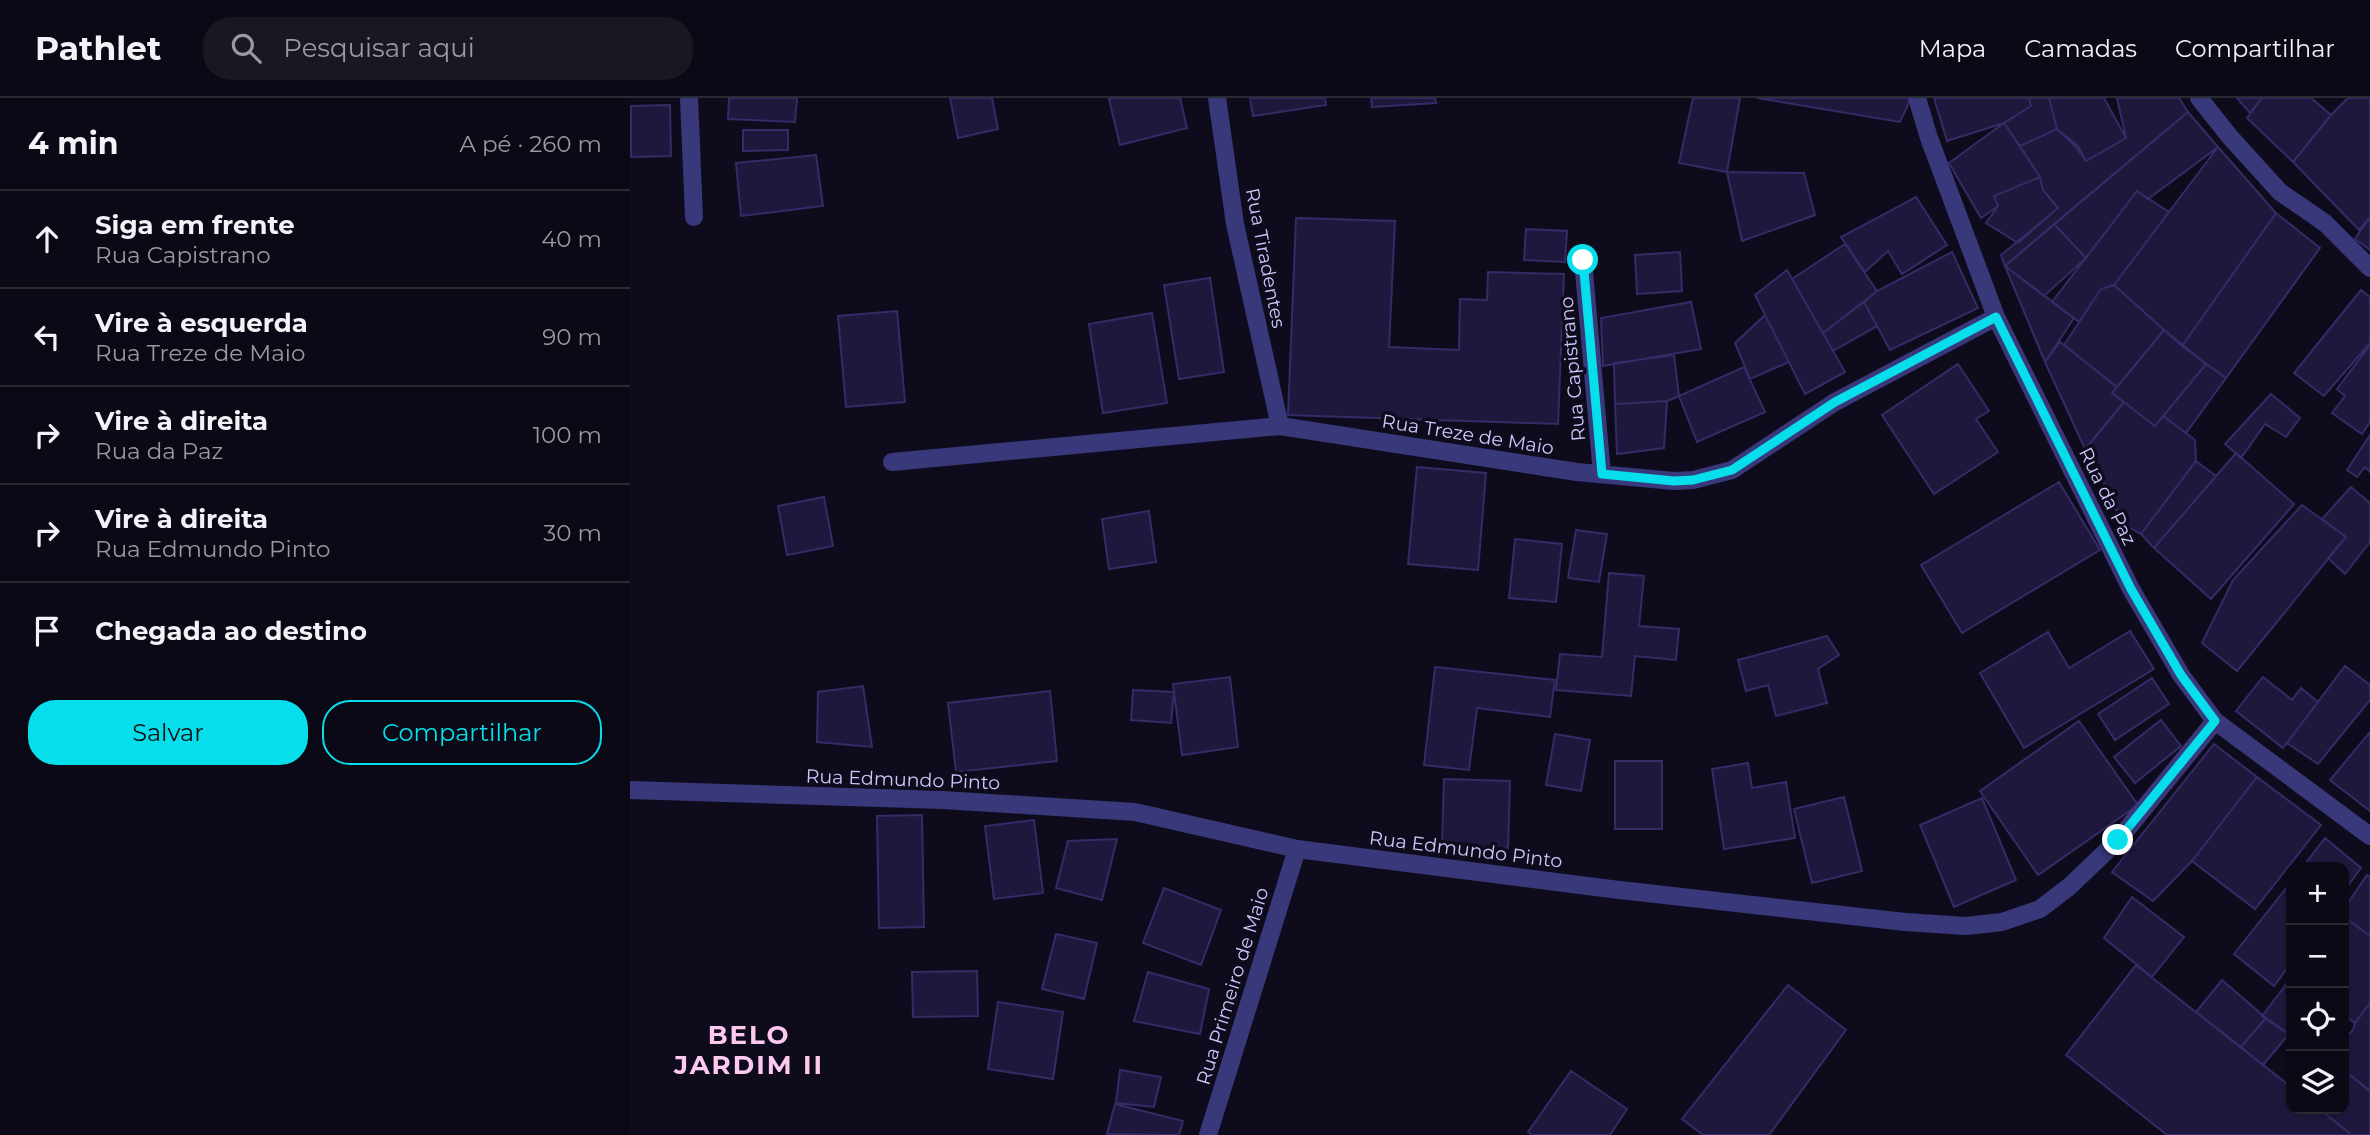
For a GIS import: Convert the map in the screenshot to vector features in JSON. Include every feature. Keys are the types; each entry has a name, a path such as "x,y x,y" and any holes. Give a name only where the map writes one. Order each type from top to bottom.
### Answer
{"street":[{"path":"689,98 694,217"},
{"name":"Rua Tiradentes","path":"1217,98 1235,224 1280,426"},
{"name":"Rua da Paz","path":"1917,98 1929,138 1996,317 2131,589 2181,675 2215,721 2370,836"},
{"path":"2199,98 2280,192 2325,223 2370,268"},
{"name":"Rua Capistrano","path":"1583,260 1602,474"},
{"name":"Rua Treze de Maio","path":"892,462 1280,426 1577,472 1674,481 1693,480 1732,470 1835,402 1996,317"},
{"name":"Rua Edmundo Pinto","path":"630,790 943,800 1135,812 1297,849 1611,889 1905,922 1966,926 2002,922 2040,909 2070,886 2118,840 2215,721"},
{"name":"Rua Primeiro de Maio","path":"1208,1135 1297,849"}],"building":[{"path":"729,98 797,98 795,122 728,119"},
{"path":"950,98 992,98 998,129 958,138"},
{"path":"1180,98 1187,128 1120,145 1109,99"},
{"path":"1250,98 1325,98 1326,105 1253,116"},
{"path":"1371,98 1435,98 1436,103 1372,107"},
{"path":"1693,98 1740,98 1727,172 1679,163"},
{"path":"1757,98 1911,98 1900,122"},
{"path":"1934,98 2029,98 2031,106 2004,123 1947,141"},
{"path":"2029,98 2049,98 2057,129 2020,146 2004,123 2031,106"},
{"path":"2049,98 2104,98 2126,138 2086,161 2078,146 2057,129"},
{"path":"2117,98 2179,98 2188,112 2005,266 2001,255 2058,208 2043,190 2040,177 2020,146 2057,129 2086,161 2126,138"},
{"path":"2237,98 2262,98 2250,113"},
{"path":"2262,98 2311,98 2331,115 2293,162 2247,118"},
{"path":"2348,98 2370,98 2370,217 2359,230 2293,162"},
{"path":"670,105 671,156 631,157 631,106"},
{"path":"2188,112 2218,147 2148,199 2137,191 2086,258 2054,224"},
{"path":"2004,123 2040,177 1994,196 1998,206 1981,218 1949,163"},
{"path":"743,130 788,130 788,150 743,151"},
{"path":"2218,147 2276,213 2182,346 2114,285"},
{"path":"816,155 823,206 741,216 736,163"},
{"path":"1727,172 1804,173 1815,215 1742,241"},
{"path":"2040,177 2043,190 2058,208 2018,243 1986,223 1998,206 1994,196"},
{"path":"2137,191 2169,212 2114,285 2101,289 2079,322 2052,302"},
{"path":"1916,197 1947,245 1902,274 1888,251 1865,272 1841,237"},
{"path":"2276,213 2320,248 2226,378 2182,346"},
{"path":"2370,217 2370,250 2355,239"},
{"path":"1296,218 1395,221 1389,347 1459,350 1460,299 1487,300 1488,272 1564,274 1558,424 1288,415"},
{"path":"2054,224 2086,258 2044,296 2005,266"},
{"path":"1526,229 1567,231 1565,262 1524,260"},
{"path":"1845,244 1877,291 1823,333 1792,279"},
{"path":"1680,252 1682,291 1637,294 1635,255"},
{"path":"1952,252 1978,308 1890,350 1864,302 1877,291"},
{"path":"2005,266 2074,318 2045,362"},
{"path":"1787,270 1845,372 1805,394 1755,295"},
{"path":"1210,278 1224,372 1179,379 1164,285"},
{"path":"2114,285 2164,330 2117,387 2064,345 2101,289"},
{"path":"2361,290 2370,297 2370,343 2324,396 2294,373"},
{"path":"1691,302 1701,349 1603,366 1601,318"},
{"path":"1864,302 1877,326 1833,351 1823,333"},
{"path":"897,311 905,402 846,407 838,316"},
{"path":"1152,313 1167,403 1103,413 1089,324"},
{"path":"1765,315 1789,362 1750,379 1735,343"},
{"path":"2164,330 2206,364 2155,426 2112,393"},
{"path":"2060,342 2117,387 2112,393 2124,402 2085,449 2045,362"},
{"path":"2370,345 2370,422 2362,434 2332,413 2345,396 2337,389"},
{"path":"1674,355 1679,396 1667,401 1615,404 1614,363"},
{"path":"1958,364 1989,411 1976,419 1998,452 1934,494 1882,415"},
{"path":"2206,364 2226,378 2186,433 2163,416"},
{"path":"1744,367 1765,412 1697,442 1679,396"},
{"path":"2271,394 2300,418 2286,437 2265,424 2241,458 2225,444"},
{"path":"1667,401 1664,448 1617,454 1615,404"},
{"path":"2124,402 2155,426 2163,416 2195,440 2196,461 2141,534 2123,524 2087,447"},
{"path":"2370,435 2370,472 2365,467 2357,477 2347,470"},
{"path":"2236,453 2294,504 2211,599 2154,548"},
{"path":"2196,461 2216,476 2154,548 2141,534"},
{"path":"1417,467 1486,473 1478,570 1408,564"},
{"path":"2059,482 2100,550 1962,633 1921,565"},
{"path":"2351,487 2370,503 2370,542 2345,574 2328,558 2346,537 2322,519"},
{"path":"824,497 833,546 787,555 778,506"},
{"path":"2302,505 2346,537 2237,671 2202,643 2233,580"},
{"path":"1149,511 1156,562 1109,569 1102,519"},
{"path":"1576,530 1607,534 1599,582 1568,578"},
{"path":"1515,539 1562,544 1556,602 1509,598"},
{"path":"1609,573 1644,576 1639,626 1679,629 1676,660 1635,656 1631,696 1556,690 1560,654 1602,657"},
{"path":"2130,631 2154,669 2024,748 1980,673 2048,632 2069,668"},
{"path":"1827,636 1839,655 1818,669 1827,703 1776,716 1768,685 1746,691 1738,660"},
{"path":"2345,666 2370,685 2370,700 2318,764 2287,743"},
{"path":"1435,667 1555,680 1550,717 1477,708 1469,770 1424,765"},
{"path":"1230,677 1238,747 1182,755 1173,684"},
{"path":"2263,677 2292,700 2301,688 2318,702 2283,748 2236,711"},
{"path":"2152,678 2169,704 2115,740 2098,714"},
{"path":"863,686 872,747 817,742 818,692"},
{"path":"1133,690 1174,692 1171,723 1131,720"},
{"path":"1050,691 1057,761 956,772 948,703"},
{"path":"2161,720 2181,746 2135,783 2114,757"},
{"path":"2079,721 2138,805 2038,875 1980,791"},
{"path":"2370,732 2370,811 2330,780"},
{"path":"1555,734 1590,740 1581,791 1546,785"},
{"path":"2214,744 2257,777 2192,861 2153,901 2112,872"},
{"path":"1615,761 1662,761 1662,829 1615,829"},
{"path":"1748,763 1752,788 1786,782 1795,838 1724,849 1712,769"},
{"path":"2257,777 2321,825 2292,862 2286,862 2286,870 2255,909 2192,861"},
{"path":"1444,779 1510,781 1508,848 1442,846"},
{"path":"1844,797 1862,871 1812,883 1794,809"},
{"path":"1982,798 2016,880 1954,907 1920,825"},
{"path":"922,815 924,927 879,928 877,816"},
{"path":"1034,820 1043,893 994,899 985,826"},
{"path":"2325,838 2361,868 2349,884 2349,862 2307,862"},
{"path":"1117,839 1102,900 1056,888 1068,841"},
{"path":"2367,875 2370,877 2370,936 2349,921 2349,902"},
{"path":"1164,888 1221,910 1201,965 1143,943"},
{"path":"2286,888 2286,970 2274,986 2234,954"},
{"path":"2132,897 2184,937 2152,977 2104,938"},
{"path":"2349,921 2370,936 2370,1003 2355,1023 2349,1019"},
{"path":"1056,934 1097,943 1084,999 1042,989"},
{"path":"2136,965 2286,1083 2286,1114 2325,1114 2352,1135 2167,1135 2066,1055"},
{"path":"977,971 978,1016 913,1017 912,972"},
{"path":"1148,972 1209,989 1200,1034 1134,1021"},
{"path":"2222,980 2266,1018 2241,1047 2196,1012"},
{"path":"1788,985 1846,1030 1769,1135 1703,1135 1682,1119"},
{"path":"2286,985 2286,1033 2262,1016"},
{"path":"998,1002 1063,1012 1053,1079 988,1069"},
{"path":"2370,1003 2368,1090 2349,1074 2349,1034"},
{"path":"2266,1018 2286,1032 2286,1038 2263,1065 2241,1047"},
{"path":"1120,1070 1161,1077 1154,1107 1116,1103"},
{"path":"1571,1071 1627,1109 1610,1135 1532,1135 1528,1132"},
{"path":"2349,1074 2370,1091 2370,1135 2352,1135 2325,1114 2349,1114"},
{"path":"1115,1104 1183,1121 1179,1135 1107,1134"}],"district":[{"name":"BELO JARDIM II","path":"749,1050"}],"route":[{"path":"1583,260 1602,474 1674,481 1693,480 1732,470 1835,402 1996,317 2131,589 2181,675 2215,721 2118,840"}]}
